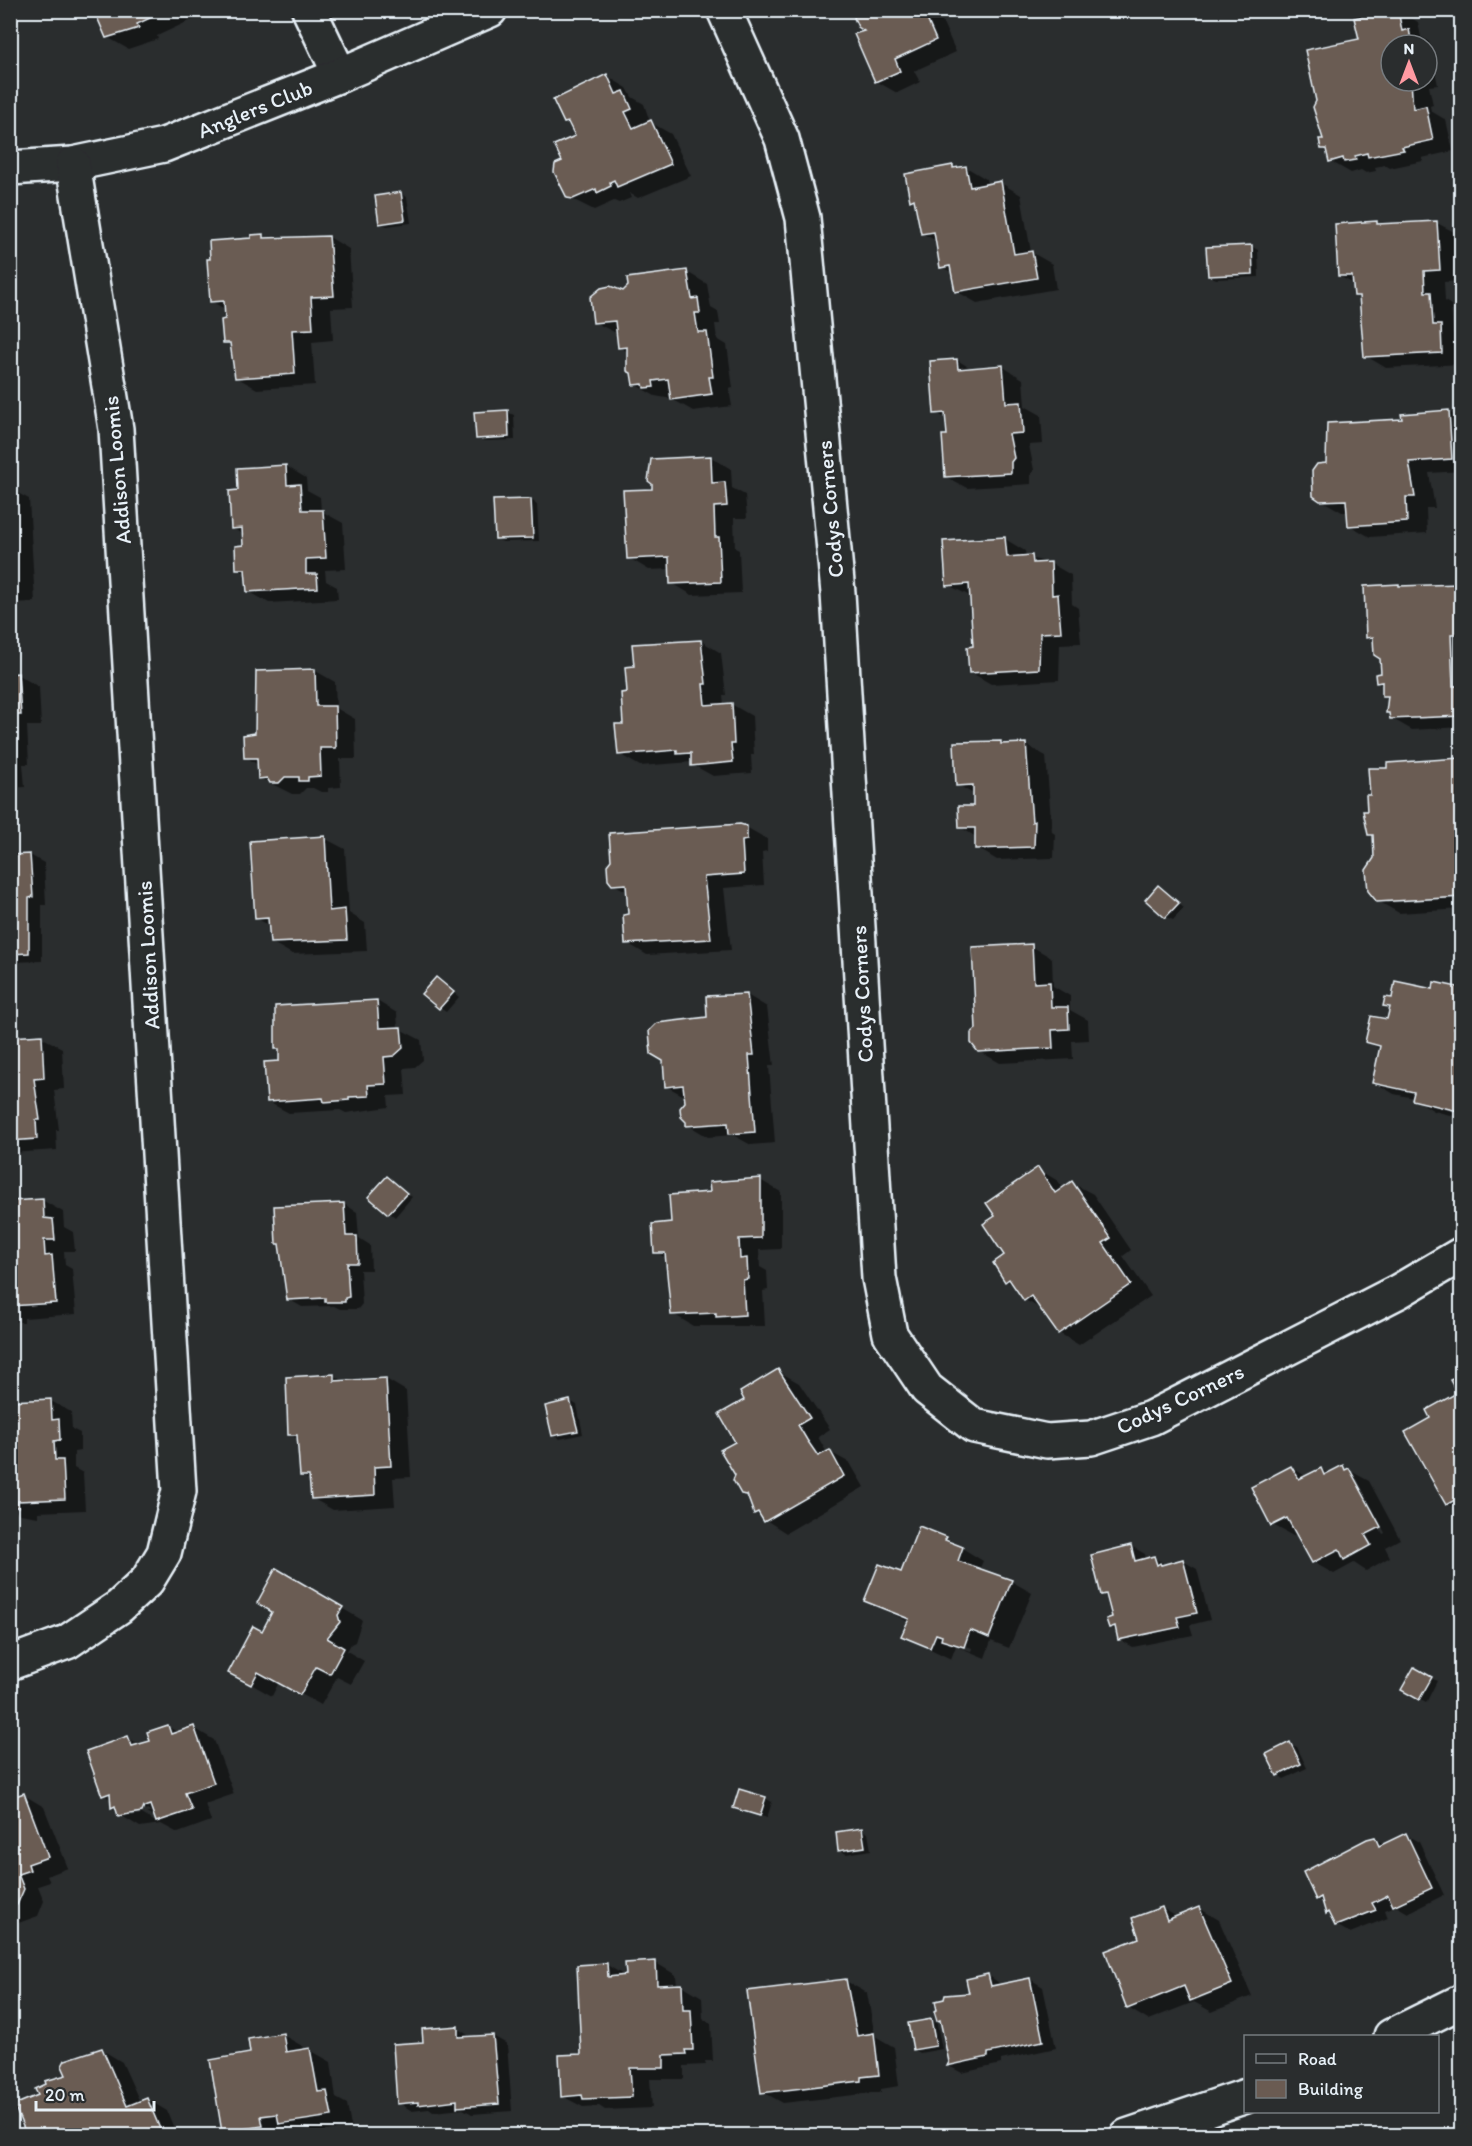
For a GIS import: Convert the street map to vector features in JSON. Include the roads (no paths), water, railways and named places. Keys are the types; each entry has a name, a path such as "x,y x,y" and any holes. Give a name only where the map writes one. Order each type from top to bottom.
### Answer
{"street":[{"path":"309,10 340,75"},
{"name":"Anglers Club","path":"10,168 74,164 164,145 340,75 490,10"},
{"name":"Codys Corners","path":"724,10 782,139 803,218 838,593 879,1278 890,1334 927,1389 974,1426 1047,1441 1090,1438 1151,1418 1399,1291 1461,1254"},
{"name":"Addison Loomis","path":"10,1663 67,1642 119,1607 147,1581 164,1553 179,1491 116,429 74,164"},
{"path":"1395,2035 1461,2001"},
{"path":"1127,2136 1244,2096"}]}
